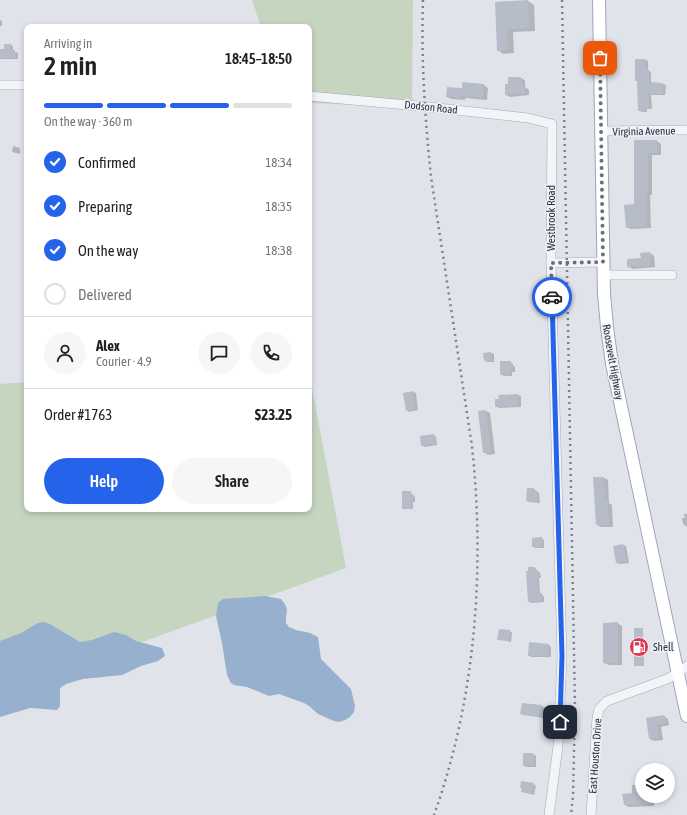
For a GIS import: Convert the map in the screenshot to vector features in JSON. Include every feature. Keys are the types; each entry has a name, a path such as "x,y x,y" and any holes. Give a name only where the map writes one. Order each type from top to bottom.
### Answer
{"main road":[{"name":"Roosevelt Highway","path":"599,0 603,262 607,327 612,364 683,669 687,716"}],"street":[{"path":"0,85 24,85"},
{"name":"Dodson Road","path":"312,96 528,118 552,124"},
{"name":"Westbrook Road","path":"549,815 558,746 562,656 551,263 552,124"},
{"name":"Virginia Avenue","path":"602,131 687,130"},
{"path":"551,263 603,262"},
{"path":"604,275 672,275"},
{"name":"East Houston Drive","path":"591,815 597,718 599,709 607,701 650,686 683,669"}],"green space":[{"path":"252,0 413,0 412,107 312,103 312,24 260,24"},
{"path":"24,382 24,512 312,512 312,388 346,568 123,649 0,697 0,384"}],"water":[{"path":"265,596 281,599 287,608 286,623 289,627 318,637 321,659 351,689 355,706 354,712 350,717 339,722 334,721 318,714 304,703 279,694 269,696 247,687 234,685 231,683 227,675 216,616 218,603 223,599"},
{"path":"44,622 80,642 92,640 114,632 126,635 136,641 162,648 165,656 158,661 141,666 122,675 83,679 66,684 60,688 60,706 57,710 30,708 0,717 0,641 21,633 38,623"}],"building":[{"path":"528,0 529,28 507,29 508,50 497,51 495,2"},
{"path":"4,44 11,44 11,50 15,50 15,58 0,58 0,49 4,49"},
{"path":"635,59 646,59 645,69 649,70 649,82 663,83 663,94 649,94 649,108 645,108 645,111 638,111 637,81 635,81"},
{"path":"508,77 521,77 521,84 525,87 525,93 505,95 505,84 508,84"},
{"path":"462,82 484,84 483,98 461,96 461,98 446,97 447,87 462,88"},
{"path":"634,140 657,140 657,153 648,153 648,193 646,193 647,226 626,228 624,205 634,204"},
{"path":"650,252 651,265 627,267 627,259 641,258 640,253"},
{"path":"491,352 492,361 484,361 483,353"},
{"path":"500,361 511,361 512,371 510,371 510,375 500,375"},
{"path":"413,391 415,409 406,411 403,393"},
{"path":"518,394 519,406 495,407 495,399 499,399 498,395"},
{"path":"486,410 491,452 483,453 478,411"},
{"path":"434,434 435,444 421,446 420,436"},
{"path":"593,477 604,477 605,502 608,501 609,525 596,525"},
{"path":"527,488 534,488 534,490 537,491 537,502 526,501"},
{"path":"402,491 411,491 411,494 413,494 411,509 402,509"},
{"path":"542,537 542,547 532,547 532,538"},
{"path":"623,544 627,561 616,563 613,546"},
{"path":"528,567 535,567 535,570 538,570 538,591 540,591 542,601 528,602 526,571 528,571"},
{"path":"618,622 618,663 603,663 603,623"},
{"name":"Shell","path":"634,628 643,628 643,666 634,666"},
{"path":"499,629 510,630 509,641 497,640"},
{"path":"529,642 549,644 548,656 528,656"},
{"path":"522,703 542,705 541,717 520,714"},
{"path":"664,715 666,723 657,725 659,738 649,739 646,718"},
{"path":"523,753 533,753 534,766 523,766"},
{"path":"521,781 534,783 532,794 521,792"},
{"path":"632,785 635,785 635,803 650,804 624,805 622,794 632,793"}],"railway":[{"path":"423,0 424,89 431,177 472,446 476,492 477,539 477,586 474,633 468,679 448,771 434,815"},
{"path":"562,0 575,707 573,796 571,815"}],"way so far":[{"path":"552,297 551,263 603,262 600,58"}],"place":[{"name":"Shell","path":"639,647"}],"route":[{"path":"552,297 562,656 560,722"}]}
